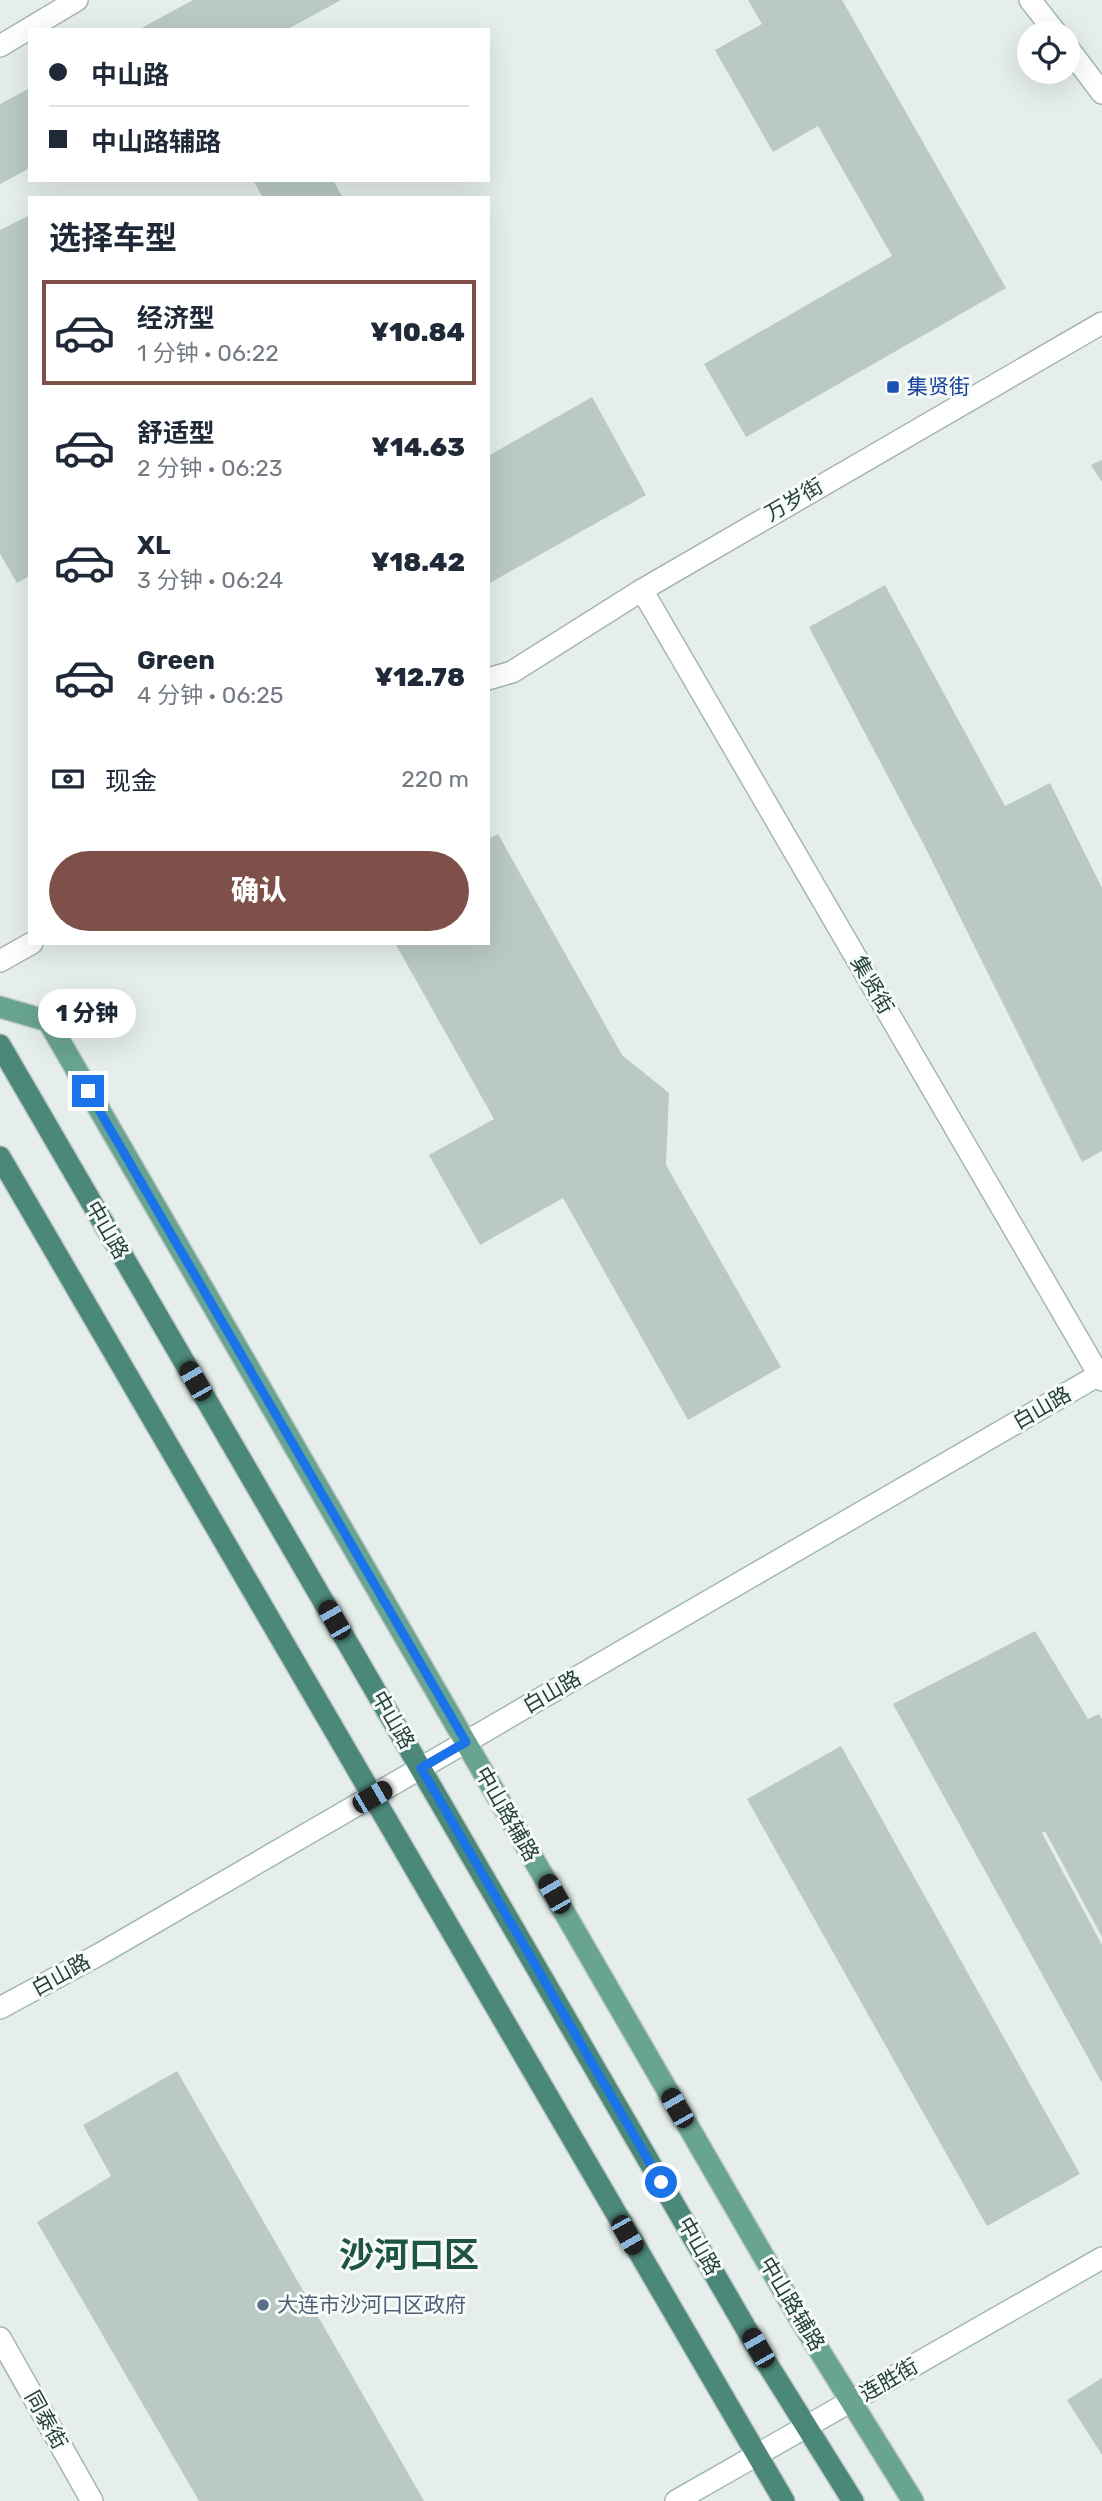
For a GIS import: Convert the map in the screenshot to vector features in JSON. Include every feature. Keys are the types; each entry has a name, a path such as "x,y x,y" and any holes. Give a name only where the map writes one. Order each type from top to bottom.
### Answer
{"highway":[{"name":"中山路","path":"0,1045 806,2427 853,2501"},
{"path":"0,1157 784,2501"}],"main road":[{"name":"中山路辅路","path":"0,1007 48,1021 850,2402 913,2501"}],"street":[{"path":"30,28 77,0"},
{"path":"1030,0 1047,21"},
{"path":"0,46 28,29"},
{"path":"1080,64 1102,93"},
{"name":"万岁街","path":"490,678 512,672 642,590 1102,323"},
{"name":"集贤街","path":"642,590 1101,1376"},
{"path":"0,961 28,945"},
{"name":"白山路","path":"0,2008 372,1797 1101,1376"},
{"name":"连胜街","path":"676,2501 1102,2258"},
{"name":"同泰街","path":"0,2338 92,2501"}],"building":[{"path":"193,0 341,0 290,28 142,28"},
{"path":"748,0 842,0 1006,288 746,437 704,364 892,256 818,126 773,152 715,50 762,24"},
{"path":"28,89 28,169 0,184 0,104"},
{"path":"254,182 334,182 342,196 262,196"},
{"path":"28,216 28,577 17,583 0,554 0,230"},
{"path":"592,397 646,495 490,583 490,455"},
{"path":"1102,460 1102,482 1091,465"},
{"path":"885,585 1005,806 1050,783 1102,888 1102,1151 1082,1162 924,845 809,627"},
{"path":"498,834 622,1055 669,1093 666,1165 781,1367 688,1420 563,1198 480,1245 429,1155 494,1119 396,945 490,945 490,838"},
{"path":"1035,1631 1088,1719 1099,1714 1102,1719 1102,1937 1045,1831 1042,1833 1102,1945 1102,2083 893,1704"},
{"path":"841,1746 1080,2174 987,2226 747,1799"},
{"path":"177,2071 424,2501 199,2501 37,2222 111,2176 83,2125"},
{"path":"1102,2378 1102,2455 1067,2400"}],"place":[{"name":"集贤街","path":"893,387"},
{"name":"大连市沙河口区政府","path":"263,2305"}],"district":[{"name":"沙河口区","path":"409,2255"}],"route":[{"path":"88,1091 466,1742 421,1768 661,2182"}]}
